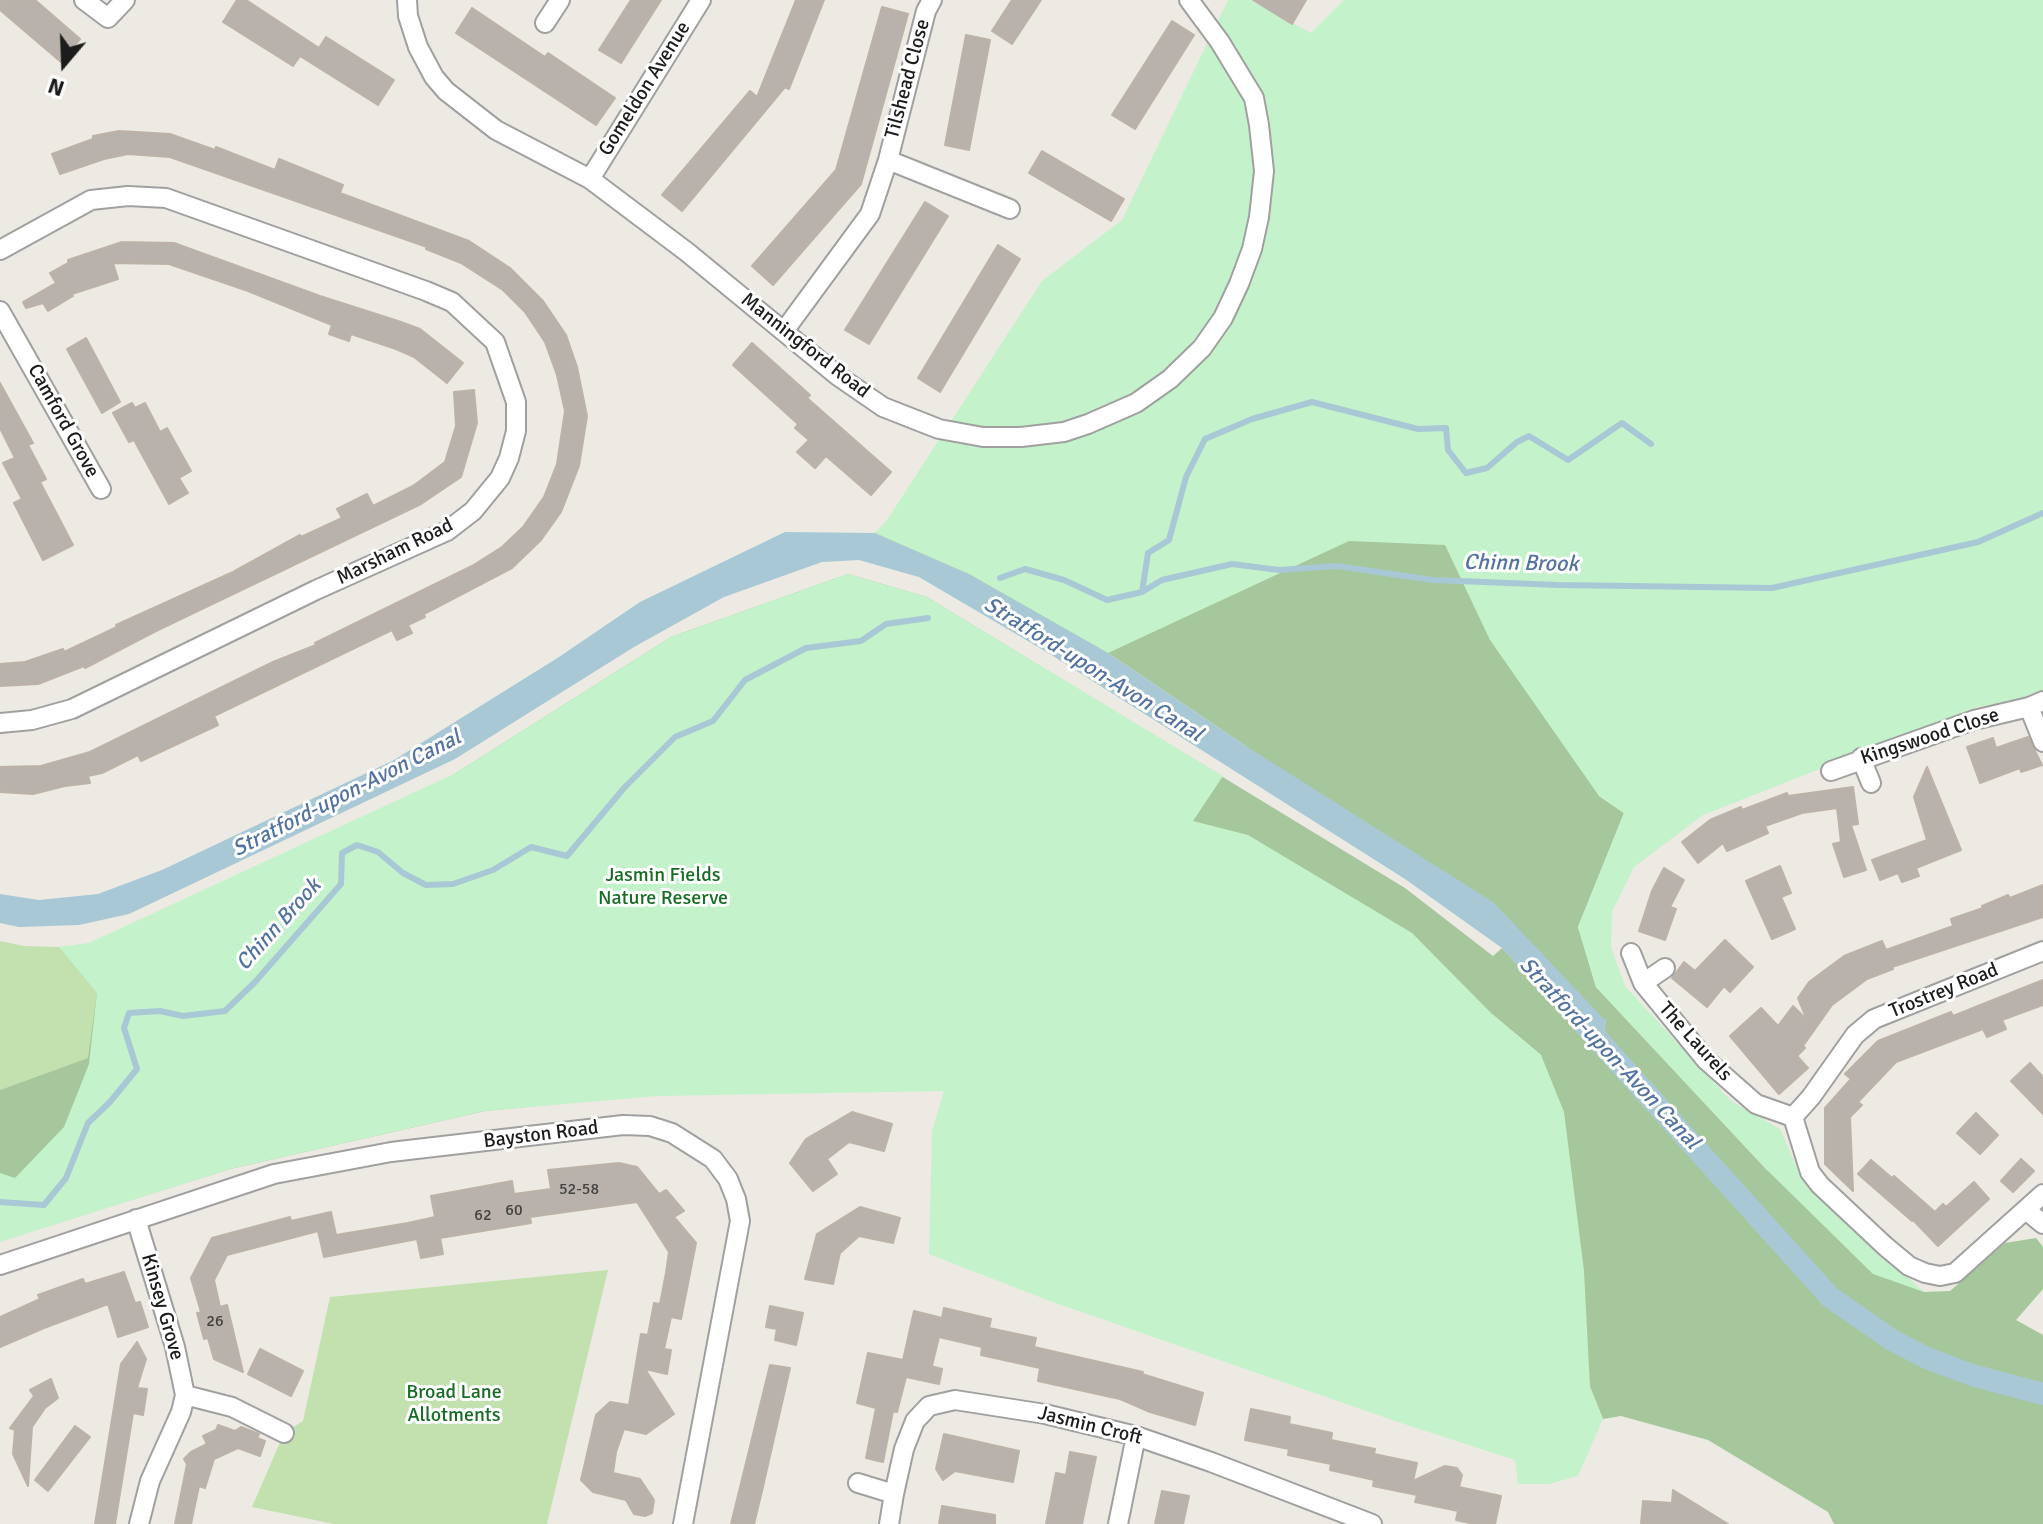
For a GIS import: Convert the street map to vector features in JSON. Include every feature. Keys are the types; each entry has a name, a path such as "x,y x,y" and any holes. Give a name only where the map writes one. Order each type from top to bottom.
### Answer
{"street":[{"path":"84,0 108,18 125,0"},
{"name":"Manningford Road","path":"407,0 408,16 418,47 434,77 446,91 496,130 590,179 673,241 838,376 883,407 961,434 1036,437 1064,432 1136,403 1170,379 1202,348 1223,318 1239,284 1254,238 1264,171 1254,98 1220,42 1189,0"},
{"path":"545,23 560,0"},
{"name":"Gomeldon Avenue","path":"590,179 701,0"},
{"name":"Tilshead Close","path":"784,331 870,214 888,160 926,11 932,0"},
{"name":"Tilshead Close","path":"888,160 1010,209"},
{"name":"Marsham Road","path":"0,250 91,200 128,196 166,198 452,302 495,342 516,402 516,431 500,478 473,511 447,531 316,590 72,709 32,720 0,723"},
{"name":"Camford Grove","path":"0,311 101,489"},
{"name":"Kingswood Close","path":"1831,771 1974,720 2036,704 2043,742"},
{"path":"1861,758 1871,783"},
{"name":"Trostrey Road","path":"1793,1117 1855,1035 1874,1019 2043,951"},
{"name":"The Laurels","path":"1631,953 1643,983 1706,1060 1756,1104 1793,1117"},
{"name":"The Laurels","path":"1643,983 1665,968"},
{"path":"1793,1117 1810,1172 1820,1185 1885,1246 1909,1266 1925,1273 1940,1276 1955,1273 2043,1194"},
{"name":"Bayston Road","path":"0,1265 274,1174 391,1152 623,1125 650,1126 672,1133 713,1159 728,1179 740,1221 683,1524"},
{"path":"2026,1210 2043,1224"},
{"name":"Kinsey Grove","path":"136,1219 175,1347 185,1395"},
{"path":"139,1524 150,1481 181,1412 185,1395 232,1407 284,1433"},
{"name":"Jasmin Croft","path":"889,1524 904,1449 915,1421 929,1406 955,1400 1045,1414 1136,1436 1372,1524"},
{"path":"1118,1524 1136,1436"},
{"path":"858,1483 894,1494"}],"green space":[{"path":"1228,0 1250,0 1311,33 1344,0 2043,0 2043,695 2032,701 1977,707 1703,815 1634,867 1612,912 1611,947 1625,986 1731,1101 1780,1129 1803,1181 1924,1292 1873,1274 1766,1169 1596,987 1578,927 1624,813 1599,796 1490,640 1445,545 1349,541 1108,653 969,574 875,533 887,520 1042,281 1122,220"},
{"name":"Jasmin Fields Nature Reserve","path":"1355,374 1599,796 1624,813 1578,927 1596,987 1766,1169 1924,1292 1950,1291 2005,1243 2036,1238 2043,1247 2043,1289 2016,1320 2043,1335 2043,1524 1834,1524 1828,1512 1708,1440 1621,1416 1603,1419 1590,1387 1541,1055 1492,1014 485,1111 230,1169 0,1241 0,1090 88,1058 97,993 671,637 848,574 927,597 1405,888 1493,956 1502,948 1600,1055 1606,1021 1246,746 1108,653 969,574 874,533"},
{"name":"Jasmin Fields Nature Reserve","path":"848,574 927,597 1223,776 1193,821 1248,835 1412,933 1492,1014 1541,1055 1564,1112 1584,1271 1590,1387 1603,1419 1578,1476 1549,1484 1518,1484 1515,1460 1050,1301 929,1254 932,1131 944,1091 657,1096 485,1111 230,1169 0,1242 0,1173 15,1178 64,1127 89,1064 97,993 59,947 89,943 456,773 671,637"},
{"path":"185,937 89,1058 0,1090 0,941 24,946 59,947"},
{"name":"Broad Lane Allotments","path":"608,1270 547,1524 334,1524 252,1507 284,1433 303,1421 330,1297"}],"water":[{"path":"785,532 874,533 969,574 1108,653 1246,746 1493,902 1606,1021 1600,1056 1502,948 1405,879 1050,654 919,577 859,560 822,562 724,597 634,647 455,759 129,914 79,925 19,927 0,923 0,894 39,900 98,894 162,870 394,760 559,657 640,602"}],"building":[{"path":"0,0 35,0 80,39 61,62 0,10"},
{"path":"237,0 246,0 319,48 326,37 394,80 378,105 300,56 293,66 223,22"},
{"path":"631,0 661,0 621,63 599,50"},
{"path":"796,0 824,0 789,89 785,87 682,211 662,195 750,91 757,97"},
{"path":"1012,0 1041,0 1012,44 992,31"},
{"path":"1253,0 1306,0 1292,24"},
{"path":"882,7 908,14 861,184 773,285 752,266 836,170"},
{"path":"472,8 545,57 548,53 615,98 596,125 456,33"},
{"path":"1172,21 1194,35 1135,129 1112,115"},
{"path":"966,35 990,40 969,150 945,145"},
{"path":"119,131 170,134 215,150 216,147 275,170 279,159 343,185 340,193 469,241 510,268 543,301 566,335 577,367 587,416 579,466 561,512 541,540 512,568 408,625 412,633 397,640 392,630 214,716 218,725 141,761 138,755 102,773 88,776 90,783 33,794 0,792 0,767 41,766 90,752 273,662 316,645 472,566 502,547 523,527 544,497 557,464 565,411 557,375 545,342 525,312 503,290 461,263 427,247 170,157 128,154 60,174 52,154 93,139 93,136"},
{"path":"1042,151 1124,199 1111,221 1029,173"},
{"path":"925,202 948,216 869,344 845,330"},
{"path":"122,242 174,243 398,321 420,329 463,363 447,383 414,357 396,349 351,334 349,341 329,334 332,325 248,291 169,264 113,263 118,279 72,294 48,311 43,303 26,308 23,302 56,283 50,273 68,263 68,260"},
{"path":"998,245 1020,259 940,392 918,378"},
{"path":"86,338 120,402 102,413 67,349"},
{"path":"752,343 810,395 807,398 891,472 871,495 826,456 815,468 797,452 809,440 795,428 798,424 733,365"},
{"path":"0,383 33,443 28,445 46,479 40,482 73,545 43,560 14,503 22,499 3,463 15,458 0,428"},
{"path":"474,390 477,423 461,477 421,504 85,668 38,684 0,686 0,664 25,662 63,649 64,652 233,572 300,535 342,518 337,509 367,494 373,506 413,486 445,462 456,426 454,392"},
{"path":"132,403 135,408 145,403 160,432 167,428 191,471 179,478 188,493 169,504 134,440 129,442 113,413"},
{"path":"2028,737 2042,765 2021,772 2020,768 1980,783 1967,747 1993,738 1996,748"},
{"path":"1927,767 1961,850 1916,868 1919,876 1902,882 1898,873 1880,880 1872,860 1927,840 1914,797"},
{"path":"1853,787 1858,824 1851,825 1866,870 1844,877 1833,844 1841,842 1837,808 1802,813 1765,826 1768,833 1727,851 1723,843 1698,863 1682,842 1710,820 1741,807 1742,810 1787,793 1788,796"},
{"path":"1780,866 1791,893 1781,897 1795,929 1772,939 1746,881"},
{"path":"1664,868 1684,880 1670,907 1676,909 1665,940 1639,931 1652,891"},
{"path":"2043,885 2043,917 1892,967 1867,979 1832,1005 1797,1056 1808,1068 1779,1094 1730,1036 1761,1008 1778,1026 1793,1006 1807,1020 1798,998 1809,982 1844,956 1882,941 1886,950 1953,926 1951,919 2008,895 2010,898"},
{"path":"1725,940 1753,967 1730,992 1724,986 1707,1007 1672,978 1684,962 1695,971"},
{"path":"2043,980 2043,1005 2002,1020 2006,1029 1987,1037 1983,1029 1896,1062 1858,1102 1862,1105 1850,1117 1853,1191 1825,1164 1825,1108 1851,1079 1845,1074 1878,1041 1951,1012 1953,1016"},
{"path":"2030,1063 2043,1077 2043,1114 2011,1081"},
{"path":"852,1112 892,1124 884,1151 849,1142 827,1159 837,1174 813,1191 790,1163 806,1139"},
{"path":"1976,1113 1998,1135 1980,1154 1957,1133"},
{"path":"2021,1159 2034,1171 2013,1192 2001,1181"},
{"path":"1871,1160 1935,1212 1943,1204 1946,1207 1974,1182 1989,1199 1938,1246 1913,1220 1858,1174"},
{"path":"619,1163 637,1167 659,1194 666,1190 684,1211 674,1217 696,1243 681,1319 671,1317 664,1349 671,1350 667,1374 645,1369 674,1414 646,1434 624,1429 616,1452 613,1473 640,1479 654,1500 652,1513 645,1516 634,1514 626,1500 593,1492 581,1480 596,1415 610,1402 629,1405 641,1334 648,1335 654,1303 660,1304 669,1252 637,1202 530,1217 531,1223 440,1238 443,1254 421,1258 417,1239 324,1257 318,1231 227,1255 214,1280 220,1307 227,1305 243,1372 214,1359 208,1338 204,1339 197,1313 201,1312 191,1278 212,1238 290,1217 291,1221 331,1212 336,1235 408,1223 435,1217 431,1196 512,1181 514,1194 551,1189 548,1170"},
{"path":"860,1207 900,1218 893,1243 859,1236 840,1253 833,1284 805,1279 817,1234"},
{"path":"124,1272 135,1303 140,1302 148,1327 118,1337 108,1304 0,1347 0,1317 40,1299 38,1295 83,1279 85,1284"},
{"path":"770,1306 803,1313 796,1345 775,1340 777,1329 766,1327"},
{"path":"944,1308 991,1319 989,1328 1036,1338 1034,1347 1143,1372 1203,1393 1195,1425 1150,1412 1120,1399 1038,1381 1040,1368 981,1355 982,1347 939,1337 932,1366 923,1364 942,1369 939,1384 906,1377 897,1412 893,1411 883,1462 866,1458 876,1408 857,1403 868,1353 903,1360 914,1311 942,1318"},
{"path":"137,1342 146,1359 137,1388 147,1389 143,1415 133,1413 115,1524 95,1524 121,1364"},
{"path":"260,1349 303,1371 291,1396 248,1374"},
{"path":"770,1365 790,1368 754,1524 731,1524"},
{"path":"51,1379 58,1398 45,1408 32,1427 28,1486 13,1454 15,1430 10,1428 34,1396 30,1390"},
{"path":"1251,1409 1290,1417 1289,1424 1332,1433 1331,1440 1375,1449 1374,1454 1417,1463 1413,1481 1445,1466 1457,1468 1462,1475 1459,1487 1501,1496 1495,1524 1456,1520 1458,1511 1415,1502 1417,1495 1373,1486 1374,1480 1330,1470 1331,1464 1288,1455 1289,1449 1245,1440"},
{"path":"218,1425 235,1431 241,1427 259,1434 257,1438 265,1441 260,1456 238,1448 214,1459 205,1488 199,1486 191,1524 175,1524 187,1464 184,1459 207,1444 203,1436 216,1430"},
{"path":"75,1426 90,1437 48,1491 35,1480"},
{"path":"944,1434 1019,1451 1013,1482 955,1471 943,1480 936,1469"},
{"path":"1070,1452 1096,1457 1082,1524 1046,1524 1056,1473 1066,1475"},
{"path":"1673,1490 1728,1524 1641,1524 1643,1501 1672,1503"},
{"path":"1162,1491 1189,1496 1183,1524 1155,1524"},
{"path":"942,1506 995,1515 995,1524 939,1524"}],"waterway":[{"path":"1142,592 1148,553 1169,540 1186,477 1205,439 1252,419 1312,402 1418,429 1446,428 1448,450 1466,473 1487,468 1517,442 1529,436 1568,460 1622,423 1651,444"},
{"name":"Chinn Brook","path":"1000,578 1025,569 1064,580 1107,600 1142,592 1162,580 1232,564 1279,570 1337,566 1433,580 1772,588 1978,542 2043,513"},
{"name":"Chinn Brook","path":"0,1202 44,1205 66,1178 88,1123 137,1069 124,1028 129,1013 160,1011 183,1016 225,1011 255,982 341,884 342,853 357,845 378,852 403,873 426,885 453,884 493,870 531,847 567,856 624,788 675,737 713,721 745,680 806,648 861,641 886,624 928,618"},
{"name":"Stratford-upon-Avon Canal","path":"1582,1022 1830,1297 1892,1340 1927,1358 1972,1375 2043,1394"}]}
